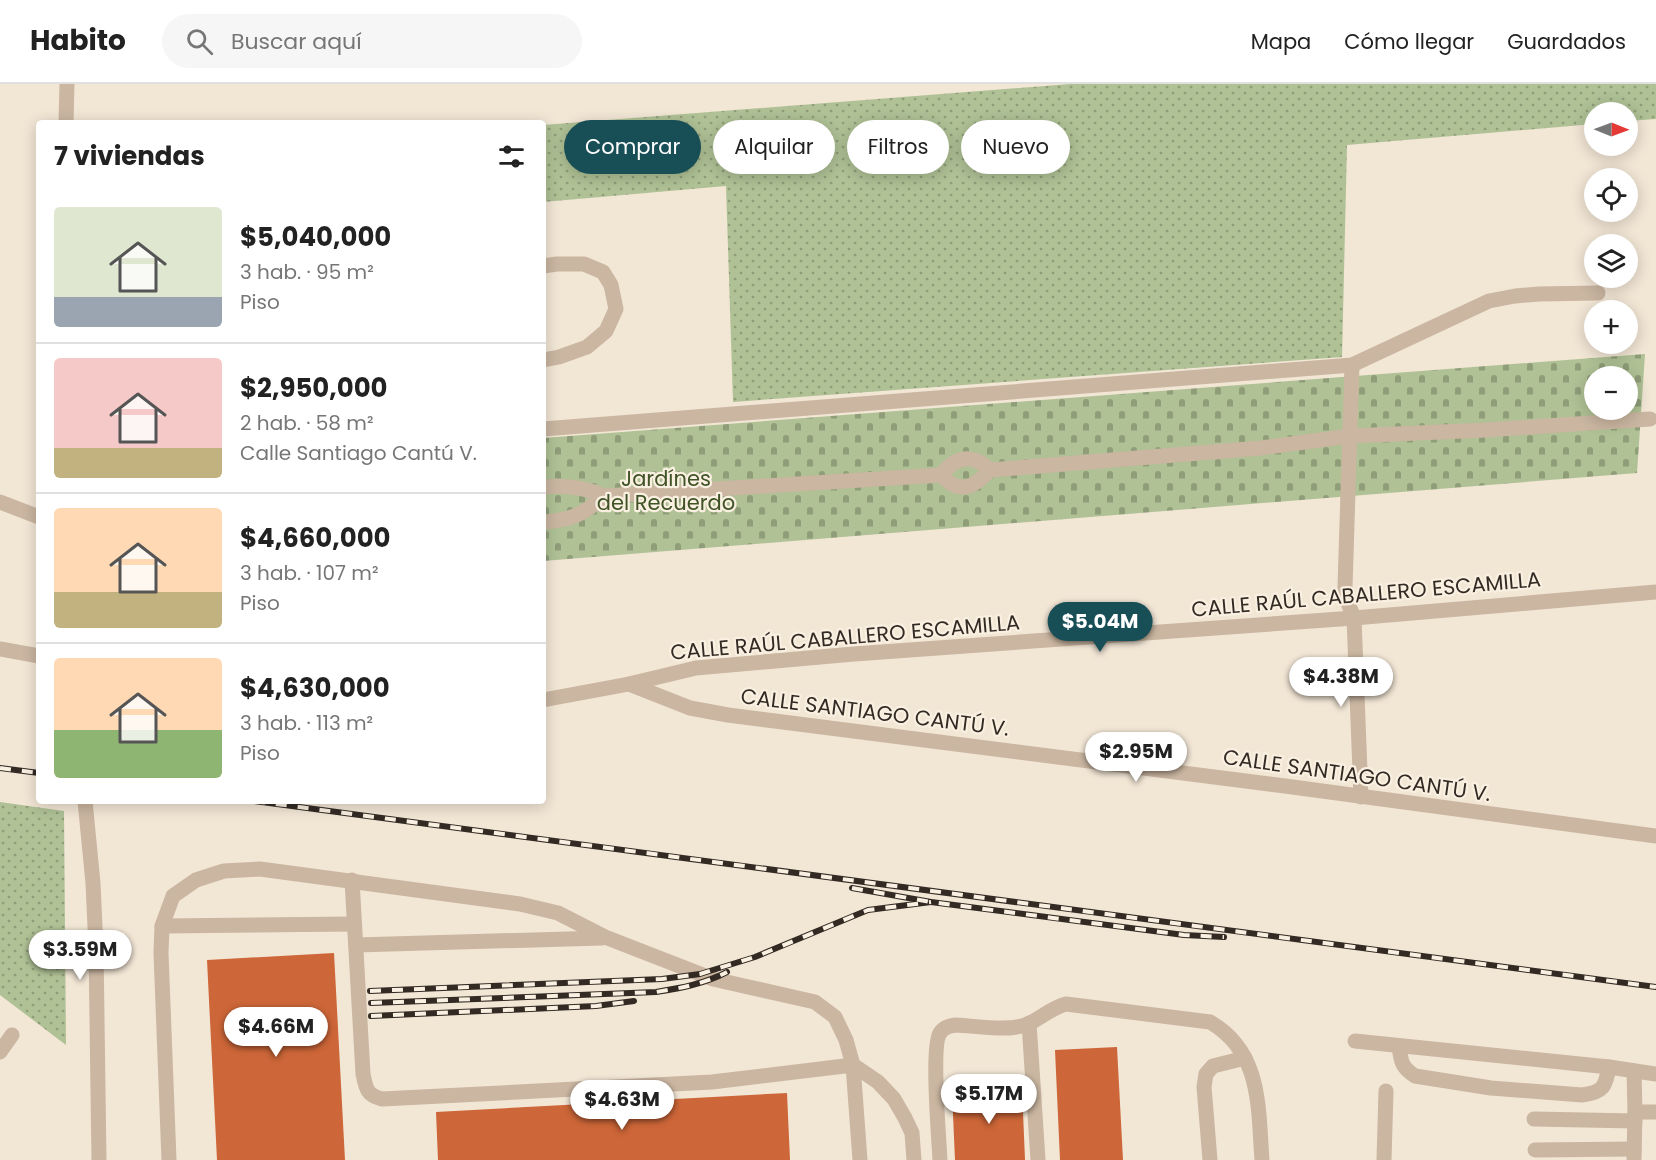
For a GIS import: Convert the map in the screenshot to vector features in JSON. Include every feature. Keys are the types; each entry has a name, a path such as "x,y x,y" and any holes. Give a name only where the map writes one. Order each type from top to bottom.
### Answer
{"street":[{"path":"66,120 67,84"},
{"path":"546,266 584,264 603,272 611,285 616,309 606,331 587,347 546,359"},
{"path":"546,429 1352,365 1489,301 1539,294 1598,293"},
{"path":"1352,365 1345,587 1354,618 1360,797"},
{"path":"941,475 956,487 965,488 976,484 990,470 1262,448 1350,436 1650,419"},
{"path":"546,488 574,487 604,496 941,475 952,463 962,459 981,462 990,470"},
{"path":"546,522 574,517 589,509 604,496"},
{"path":"0,502 36,516"},
{"name":"CALLE RAÚL CABALLERO ESCAMILLA","path":"546,699 707,667 854,654 1354,618 1656,592"},
{"path":"0,649 36,655"},
{"name":"CALLE SANTIAGO CANTÚ V.","path":"629,684 690,708 728,715 1656,836"},
{"path":"85,804 93,883 96,949 99,1160"},
{"path":"169,1160 161,953 162,926 173,896 196,880 224,871 260,868 520,904 558,913 605,938 713,979 815,1002 835,1017 846,1040 853,1065 860,1160"},
{"path":"352,880 363,1074 365,1088 372,1096 382,1099 712,1082 853,1065 878,1082 894,1099 912,1133 914,1160"},
{"path":"162,926 354,924"},
{"path":"356,945 605,938"},
{"path":"940,1160 936,1086 936,1047 939,1034 946,1026 956,1025 1017,1027 1029,1023 1054,1007 1066,1004 1210,1022 1224,1030 1245,1058 1252,1072 1256,1090 1262,1160"},
{"path":"1029,1023 1038,1160"},
{"path":"0,1052 12,1035"},
{"path":"1355,1041 1609,1067 1656,1074"},
{"path":"1399,1046 1401,1061 1406,1070 1415,1076 1491,1088 1593,1094 1606,1084 1609,1067"},
{"path":"1210,1160 1204,1087 1206,1074 1213,1066 1245,1058"},
{"path":"1534,1150 1634,1155 1634,1071"},
{"path":"1384,1160 1386,1091"},
{"path":"1534,1119 1635,1116 1656,1112"}],"green space":[{"path":"1070,84 1656,84 1656,119 1638,120 1638,102 1584,102 1584,125 1347,145 1342,357 733,402 726,186 546,202 546,125 564,123 564,174 701,174 701,120 607,120"},
{"name":"Jardínes del Recuerdo","path":"1645,354 1637,473 546,561 546,438"},
{"path":"0,802 64,811 66,1045 0,995"}],"building":[{"path":"334,953 345,1160 217,1160 207,960"},
{"path":"1117,1047 1123,1160 1060,1160 1055,1050"},
{"path":"1022,1088 1025,1160 955,1160 952,1092"},
{"path":"787,1093 790,1160 438,1160 436,1112"}],"railway":[{"path":"0,768 36,773"},
{"path":"277,804 1656,987"},
{"path":"852,888 931,902 1184,935 1224,937"},
{"path":"370,991 662,979 700,974 755,957 868,910 931,902"},
{"path":"371,1003 656,992 701,983 727,972"},
{"path":"371,1016 596,1006 634,1001"}]}
